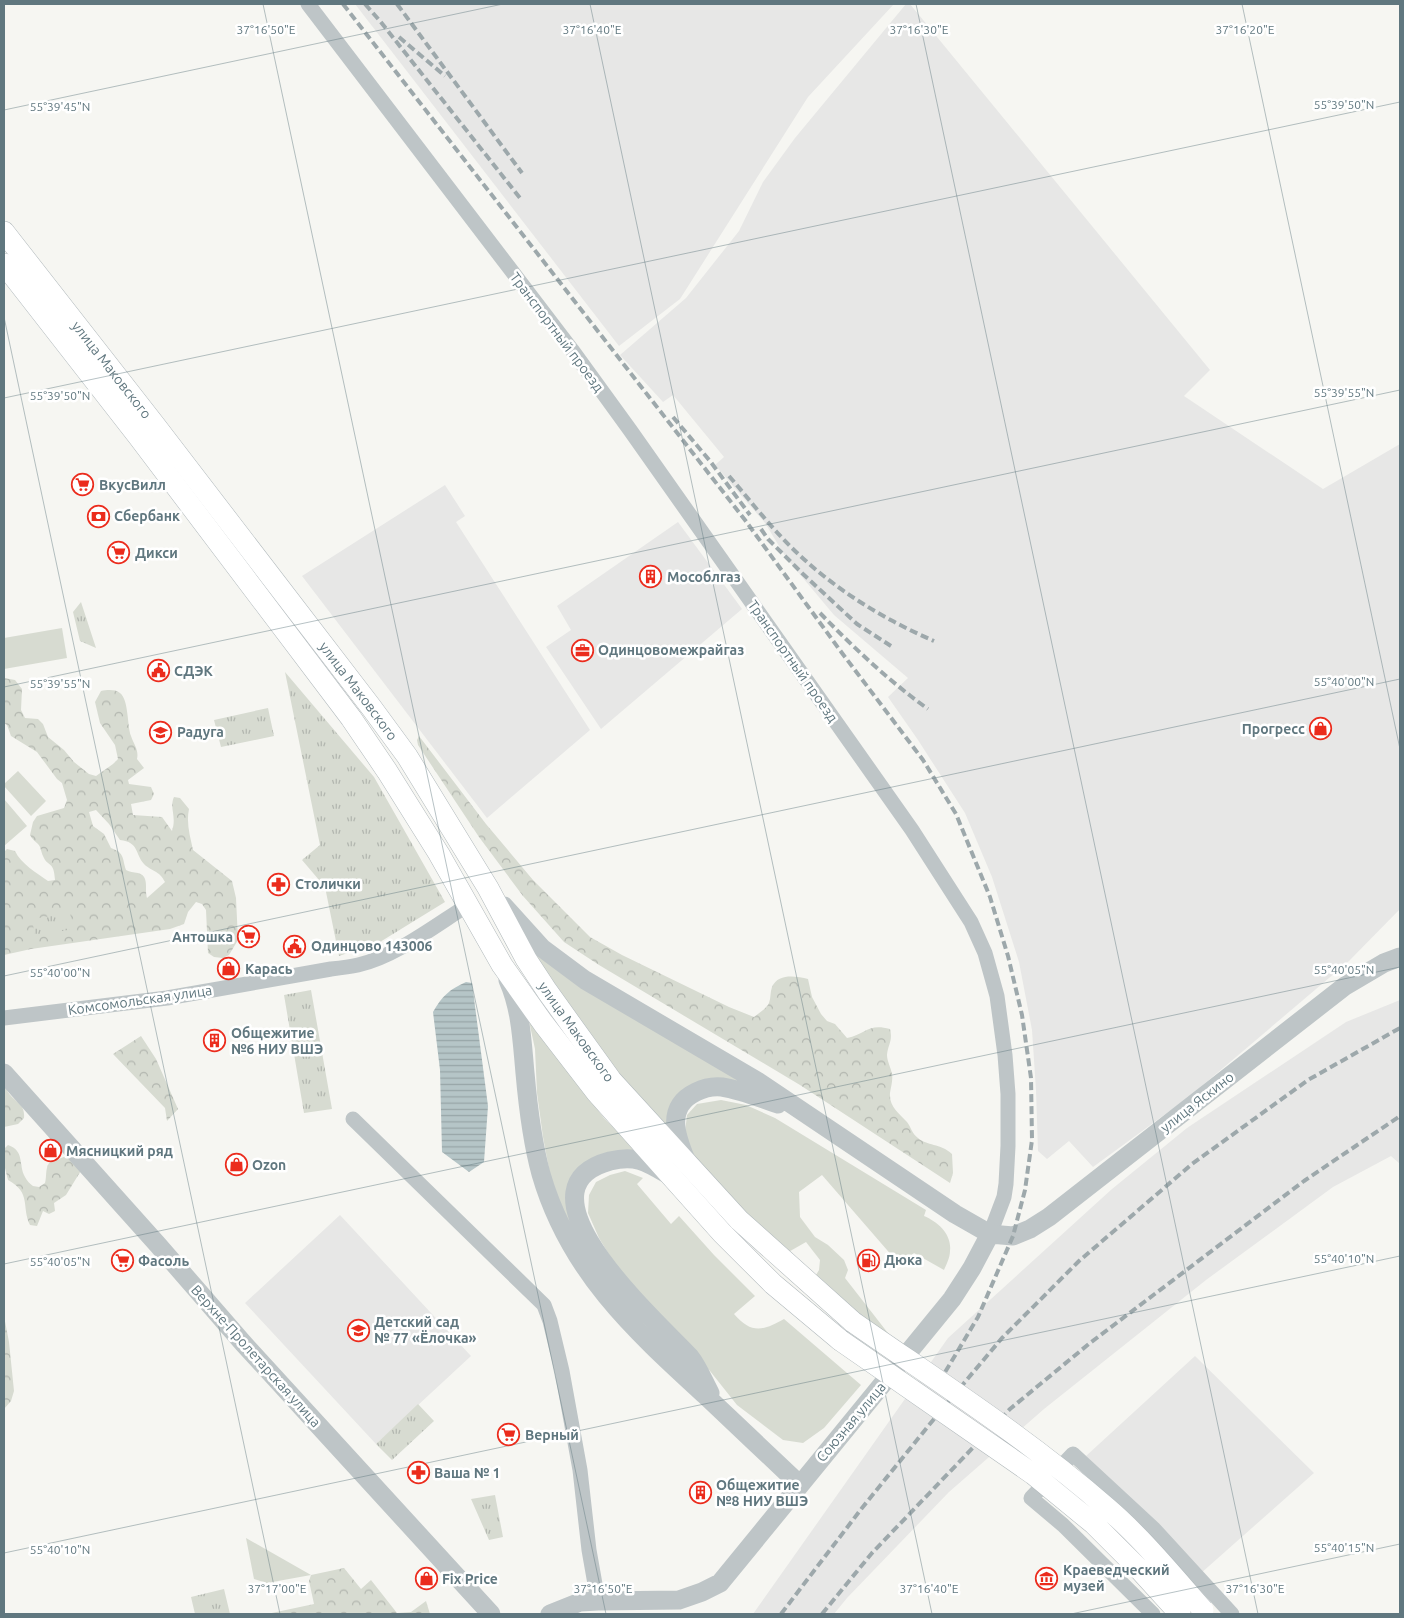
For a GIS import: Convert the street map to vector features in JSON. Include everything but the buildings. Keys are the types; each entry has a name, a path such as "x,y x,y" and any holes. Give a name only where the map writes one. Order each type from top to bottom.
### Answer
{"main road":[{"name":"улица Маковского","path":"4,232 371,706 407,756 488,888 526,959 578,1035 681,1172"},
{"name":"улица Маковского","path":"4,264 138,436 351,718 439,854 502,965 543,1023 597,1092 681,1172"},
{"path":"681,1172 739,1220 852,1322 1003,1425 1050,1460 1108,1509 1155,1556 1206,1612"},
{"path":"681,1172 722,1233 774,1284 840,1340 1033,1474 1094,1524 1180,1614"}],"street":[{"name":"Транспортный проезд","path":"308,4 520,281 626,424 912,830 972,922 985,953 997,996 1008,1094 1006,1184 1004,1197 990,1234"},
{"path":"488,888 542,948 585,980 757,1082 955,1214 990,1234"},
{"name":"Комсомольская улица","path":"4,1018 167,998 330,969 357,966 375,960 434,927 468,905"},
{"name":"улица Яскино","path":"990,1234 1013,1236 1030,1229 1049,1217 1345,986 1384,963 1400,957"},
{"path":"502,965 513,991 518,1010 538,1163 548,1197 577,1258 595,1283 640,1335 800,1484"},
{"name":"Верхне-Пролетарская улица","path":"4,1073 243,1343 490,1614"},
{"path":"716,1406 691,1359 636,1303 603,1261 580,1224 575,1212 575,1191 580,1180 592,1169 607,1162 632,1158 681,1172 675,1125 677,1112 681,1103 693,1094 706,1088 720,1086 799,1110"},
{"path":"353,1119 544,1305 555,1338 580,1470 589,1550 598,1601"},
{"name":"Союзная улица","path":"550,1614 580,1602 679,1600 720,1583 952,1299 972,1268 990,1234"},
{"path":"1153,1614 1063,1525 1031,1498 1073,1454 1154,1530 1232,1614"}],"shaded area":[{"path":"355,4 894,4 808,97 680,299 619,346"},
{"path":"906,4 910,4 1210,370 1184,396 1323,489 1400,444 1400,909 1349,961 1190,1096 1093,1167 1069,1141 1047,1159 1038,1151 1032,1030 1019,962 992,877 965,813 888,697 908,678 834,615 787,559 765,523 715,465 724,457 673,395 663,402 620,355 686,298 739,231 763,182 795,138"},
{"path":"445,485 465,516 456,522 590,730 487,818 302,576"},
{"path":"678,522 742,609 601,729 546,647 571,630 557,606"},
{"path":"466,982 472,983 488,1106 484,1162 469,1172 442,1152 440,1070 433,1012 447,994 455,987"},
{"path":"1400,1000 1400,1164 1391,1156 1333,1187 1206,1280 1044,1409 949,1492 847,1598 834,1614 753,1614 948,1338 1112,1189 1187,1128 1346,1022"},
{"name":"Детский сад № 77 «Ёлочка»","path":"340,1215 471,1356 376,1444 245,1303"},
{"path":"1195,1356 1314,1473 1200,1574 1086,1456"}],"green space":[{"path":"81,602 96,648 80,641 73,612"},
{"path":"62,628 67,658 4,669 4,638"},
{"path":"285,672 374,777 445,902 380,942 339,956 325,887 302,860 320,845"},
{"path":"4,678 15,680 22,689 21,710 25,718 38,719 43,724 48,737 64,750 74,762 89,774 96,776 118,759 115,745 100,723 95,702 101,691 113,690 123,696 130,732 137,750 137,759 144,768 128,780 129,784 151,787 154,794 151,800 131,804 133,815 162,817 172,831 174,821 172,805 174,797 180,798 189,809 188,824 193,850 232,881 236,898 238,940 229,955 223,958 214,957 208,953 206,910 202,904 196,902 188,912 184,924 170,929 31,949 4,955 4,852 7,849 15,851 21,860 34,871 48,881 55,880 52,867 45,860 39,845 30,835 33,822 37,816 64,808 67,800 62,783 37,752 11,736 7,725 4,723","holes":["96,810 120,840 134,846 144,864 158,873 165,882 147,898 144,877 138,873 126,870 121,854 111,848 104,834 93,826 89,812"]},
{"path":"268,708 274,736 221,747 214,720"},
{"path":"419,736 486,824 533,880 590,937 622,955 729,1007 754,1017 768,1005 771,989 778,979 793,977 808,979 812,997 821,1014 827,1021 835,1024 847,1038 872,1028 890,1029 891,1040 887,1055 892,1077 891,1102 916,1136 922,1141 943,1148 952,1154 953,1173 950,1183 800,1085 599,965 564,942 523,896 479,837 418,745 417,740"},
{"path":"18,771 46,801 31,816 4,786"},
{"path":"4,799 27,826 4,846"},
{"path":"70,913 73,929 35,936 32,919"},
{"path":"529,942 759,1090 706,1081 668,1134 656,1123 547,978"},
{"path":"311,990 332,1109 304,1113 284,995"},
{"path":"529,1021 604,1118 636,1150 595,1162 569,1207 686,1360 668,1351 584,1258 561,1206 550,1174 537,1093 535,1049"},
{"path":"141,1036 156,1059 178,1109 167,1121 165,1108 113,1054"},
{"path":"4,1086 21,1106 24,1111 24,1118 18,1124 4,1127"},
{"path":"721,1100 746,1105 775,1118 926,1210 924,1216 943,1229 950,1245 949,1256 944,1270 914,1253 900,1265 822,1175 799,1192 800,1217 815,1237 828,1245 844,1260 848,1270 845,1278 891,1337 813,1280 819,1270 820,1260 806,1242 785,1254 700,1165 690,1150 685,1132 687,1115 697,1104"},
{"path":"8,1145 19,1154 25,1177 33,1186 39,1187 45,1183 49,1163 71,1154 82,1169 66,1195 54,1203 55,1211 49,1214 43,1211 37,1226 30,1225 23,1195 8,1180 4,1164 4,1149"},
{"path":"625,1171 643,1178 637,1184 671,1224 679,1216 755,1296 734,1314 740,1320 752,1328 763,1328 784,1319 861,1385 824,1428 803,1443 783,1440 737,1405 710,1371 616,1266 599,1238 588,1213 589,1195 596,1182 610,1175"},
{"path":"4,1316 9,1342 14,1391 11,1401 4,1409"},
{"path":"418,1404 434,1421 392,1460 376,1444"},
{"path":"495,1495 503,1537 489,1540 471,1499"},
{"path":"246,1538 311,1575 267,1583 254,1579"},
{"path":"344,1568 361,1589 371,1580 397,1613 411,1612 426,1601 430,1614 267,1614 314,1604 309,1581 311,1575"},
{"path":"224,1589 230,1614 195,1614 191,1597"}],"railway":[{"path":"343,4 745,520 923,760 956,814 990,897 1008,956 1022,1015 1031,1078 1032,1140 1025,1190 1013,1236 978,1317 941,1379"},
{"path":"365,4 520,198"},
{"path":"397,4 522,173"},
{"path":"399,37 445,76"},
{"path":"673,417 710,461 750,515"},
{"path":"729,476 782,538 822,575 876,612 934,641"},
{"path":"761,529 768,539 803,574 857,624 891,646"},
{"path":"820,613 872,664 928,709"},
{"path":"781,1614 862,1508 1002,1338 1079,1261 1192,1164 1308,1080 1400,1028"},
{"path":"822,1614 872,1553 1010,1409 1090,1343 1304,1181 1400,1116"}],"place":[{"name":"ВкусВилл","path":"83,485"},
{"name":"Сбербанк","path":"98,516"},
{"name":"Дикси","path":"119,553"},
{"name":"Мособлгаз","path":"651,577"},
{"name":"Одинцовомежрайгаз","path":"582,650"},
{"name":"СДЭК","path":"158,671"},
{"name":"Прогресс","path":"1321,729"},
{"name":"Радуга","path":"161,732"},
{"name":"Столички","path":"279,884"},
{"name":"Антошка","path":"249,937"},
{"name":"Одинцово 143006","path":"295,946"},
{"name":"Карась","path":"229,969"},
{"name":"Общежитие №6 НИУ ВШЭ","path":"215,1041"},
{"name":"Мясницкий ряд","path":"50,1151"},
{"name":"Ozon","path":"236,1165"},
{"name":"Дюка","path":"868,1260"},
{"name":"Фасоль","path":"122,1261"},
{"name":"Детский сад № 77 «Ёлочка»","path":"358,1330"},
{"name":"Верный","path":"509,1435"},
{"name":"Ваша № 1","path":"418,1473"},
{"name":"Общежитие №8 НИУ ВШЭ","path":"700,1493"},
{"name":"Краеведческий музей","path":"1047,1578"},
{"name":"Fix Price","path":"426,1579"}]}
